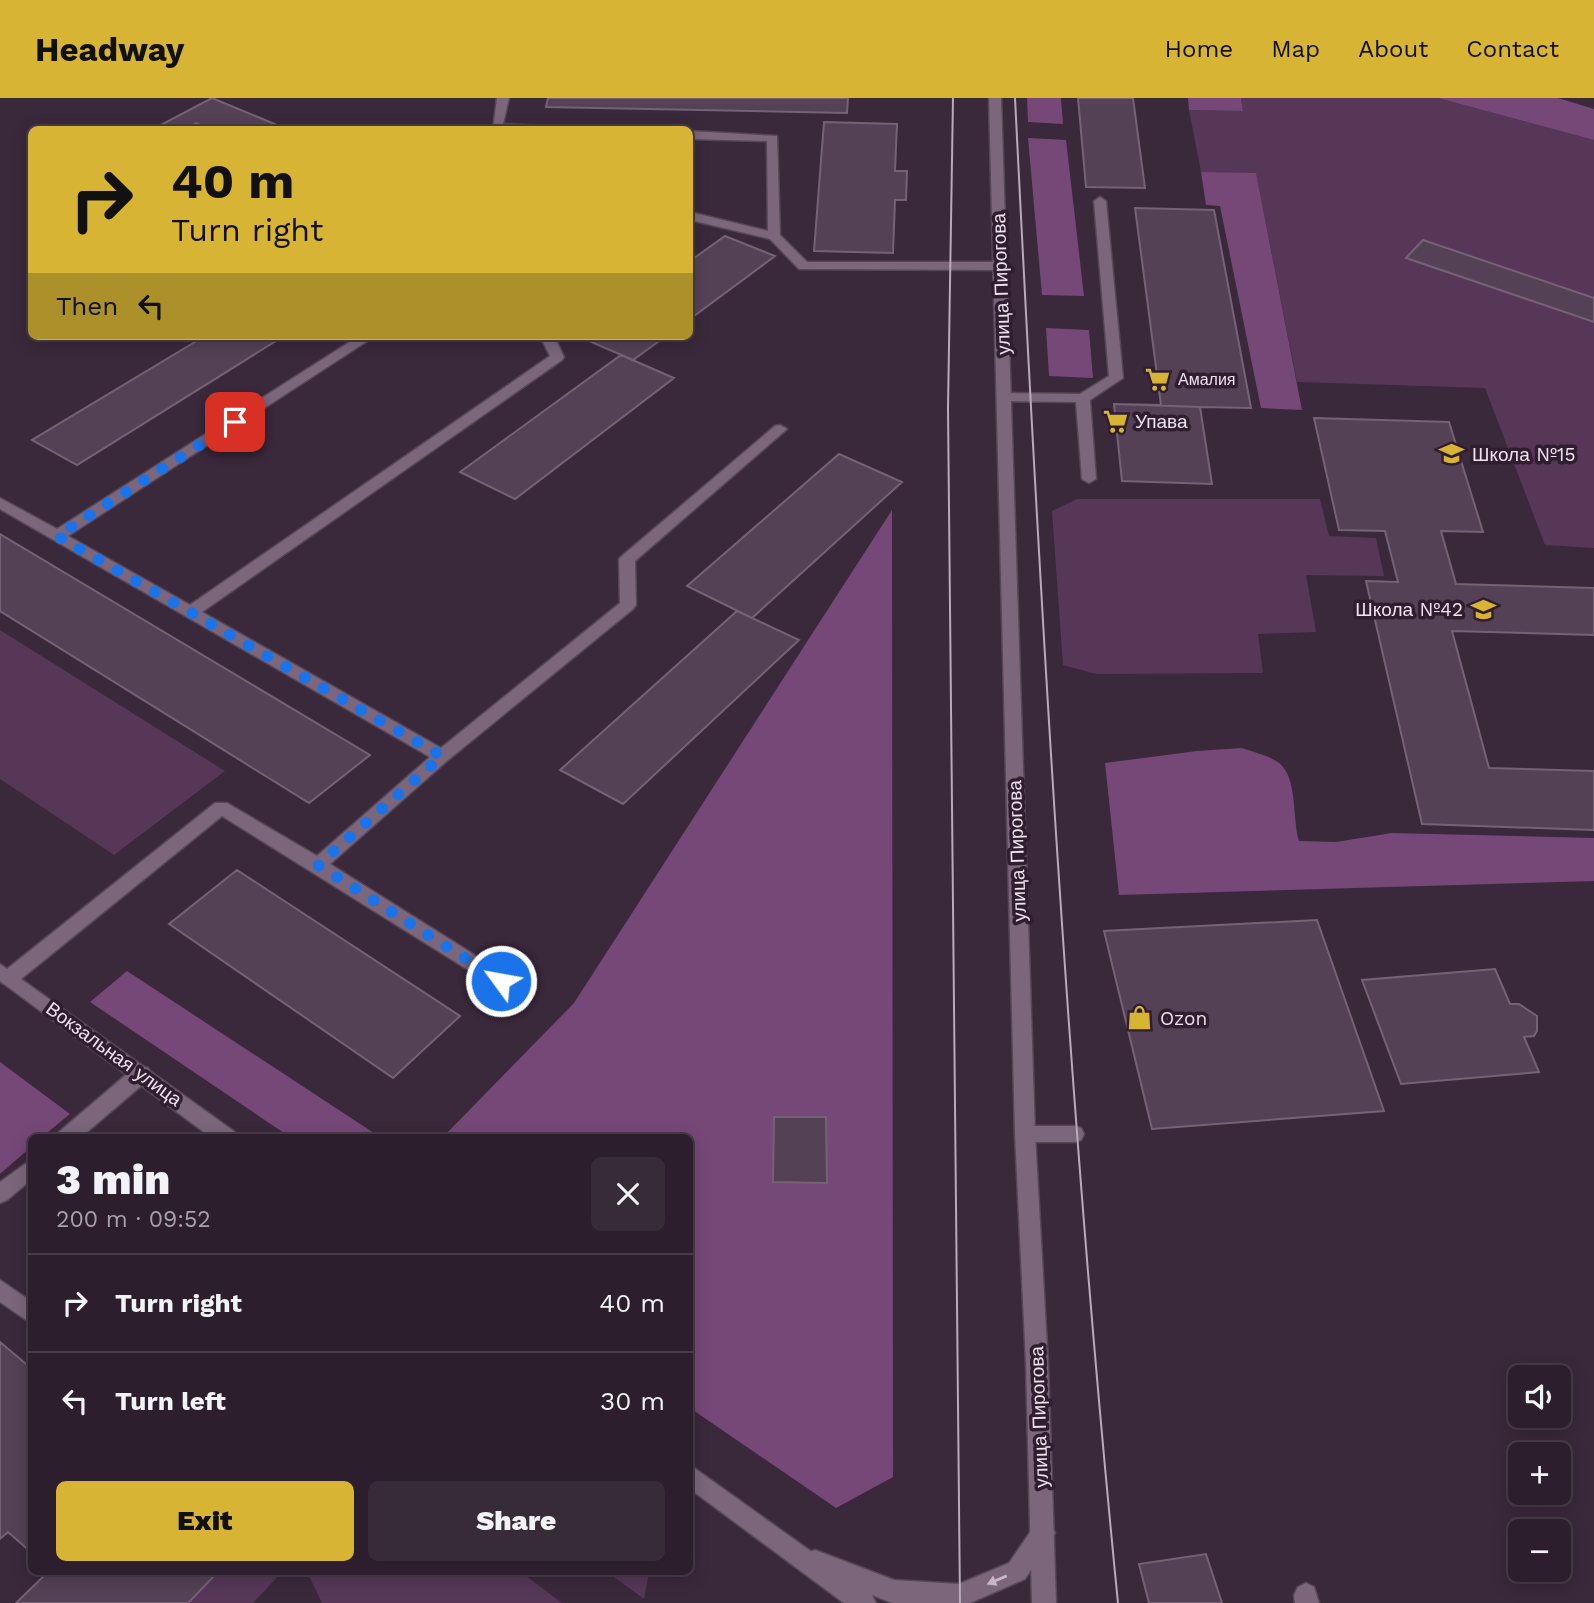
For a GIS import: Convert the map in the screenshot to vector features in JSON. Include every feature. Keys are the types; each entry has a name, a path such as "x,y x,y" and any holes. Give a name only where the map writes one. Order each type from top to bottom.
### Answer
{"main road":[{"path":"497,126 503,98"},
{"name":"улица Пирогова","path":"995,98 1024,1134 1037,1364 1044,1603"},
{"path":"693,135 773,138 774,236"},
{"path":"1004,397 1083,398 1116,378 1100,201"},
{"path":"693,219 774,236 804,267 1000,266"},
{"path":"57,536 362,340"},
{"path":"191,612 557,357 549,340"},
{"path":"1083,398 1089,479"},
{"path":"318,865 442,756 628,605 627,559 780,429"},
{"path":"0,503 442,756"},
{"path":"4,975 221,807 501,981"},
{"name":"Вокзальная улица","path":"4,975 223,1134"},
{"path":"71,1134 141,1074"},
{"path":"1024,1134 1074,1134"},
{"path":"0,1194 28,1170"},
{"path":"0,1289 28,1312"},
{"path":"693,1478 864,1603"},
{"path":"796,1553 894,1592 959,1596 1017,1571 1043,1532"}],"shaded area":[{"path":"1027,98 1061,98 1063,124 1028,122"},
{"path":"1188,98 1241,98 1243,111 1189,110"},
{"path":"1241,98 1438,98 1594,140 1594,298 1423,241 1406,258 1594,322 1594,548 1545,545 1485,388 1297,382 1256,174 1201,172 1189,110 1243,111"},
{"path":"1438,98 1558,98 1594,109 1594,140"},
{"path":"1028,138 1066,140 1084,296 1042,295"},
{"path":"1201,172 1256,173 1302,410 1261,408 1220,206 1206,205"},
{"path":"1046,328 1089,330 1093,378 1049,376"},
{"path":"1077,499 1320,499 1329,536 1376,538 1384,576 1306,575 1316,632 1258,634 1263,673 1096,674 1063,665 1052,511"},
{"path":"892,510 893,1477 836,1508 693,1410 693,1134 446,1134 574,1003"},
{"path":"0,630 225,771 114,855 0,779"},
{"path":"1242,748 1271,758 1285,770 1292,788 1299,841 1336,842 1392,833 1594,838 1594,881 1119,895 1105,763"},
{"path":"127,971 375,1134 286,1134 90,1002"},
{"path":"0,1062 70,1114 46,1134 28,1134 28,1150 0,1174"},
{"path":"215,1575 279,1575 253,1603 188,1603"},
{"path":"308,1575 525,1575 562,1603 322,1603"},
{"path":"611,1575 648,1575 644,1599"}],"building":[{"path":"212,98 279,126 203,126 196,123 191,126 159,126"},
{"path":"548,98 848,98 847,113 546,107"},
{"path":"1078,98 1133,98 1145,188 1086,187"},
{"path":"824,122 897,124 895,171 907,171 906,200 895,200 893,253 814,251"},
{"path":"1135,208 1214,210 1251,408 1200,407 1212,484 1122,481 1114,404 1161,405"},
{"path":"725,236 775,256 693,317 693,259"},
{"path":"1423,240 1594,298 1594,322 1406,258"},
{"path":"198,340 278,340 77,465 32,440"},
{"path":"587,340 660,340 633,360"},
{"path":"621,355 674,378 515,499 460,472"},
{"path":"1114,404 1200,407 1212,484 1122,481"},
{"name":"Школа №42","path":"1314,418 1449,422 1483,532 1441,531 1456,584 1594,588 1594,635 1452,631 1489,768 1594,771 1594,830 1422,824 1366,581 1398,582 1385,531 1339,530"},
{"path":"839,454 902,482 752,618 687,586"},
{"path":"0,534 370,755 309,803 0,611"},
{"path":"737,611 799,640 623,804 560,770"},
{"path":"237,870 460,1016 393,1078 169,924"},
{"path":"1317,920 1384,1111 1152,1129 1104,931"},
{"path":"1495,969 1510,1004 1519,1004 1537,1016 1537,1031 1534,1036 1524,1037 1539,1072 1401,1084 1362,980"},
{"path":"774,1117 826,1117 827,1183 773,1182"},
{"path":"0,1342 28,1366 28,1550 8,1532 0,1539"},
{"path":"1206,1554 1222,1603 1149,1603 1139,1564"},
{"path":"45,1575 215,1575 188,1603 16,1603"}],"tram line":[{"path":"953,98 948,408 960,1603"},
{"path":"1015,98 1057,851 1084,1227 1118,1603"}],"place":[{"name":"Амалия","path":"1158,379"},
{"name":"Упава","path":"1115,421"},
{"name":"Школа №15","path":"1452,454"},
{"name":"Школа №42","path":"1483,609"},
{"name":"Ozon","path":"1140,1018"}],"route":[{"path":"235,422 57,536 442,756 318,865 501,981"}]}
